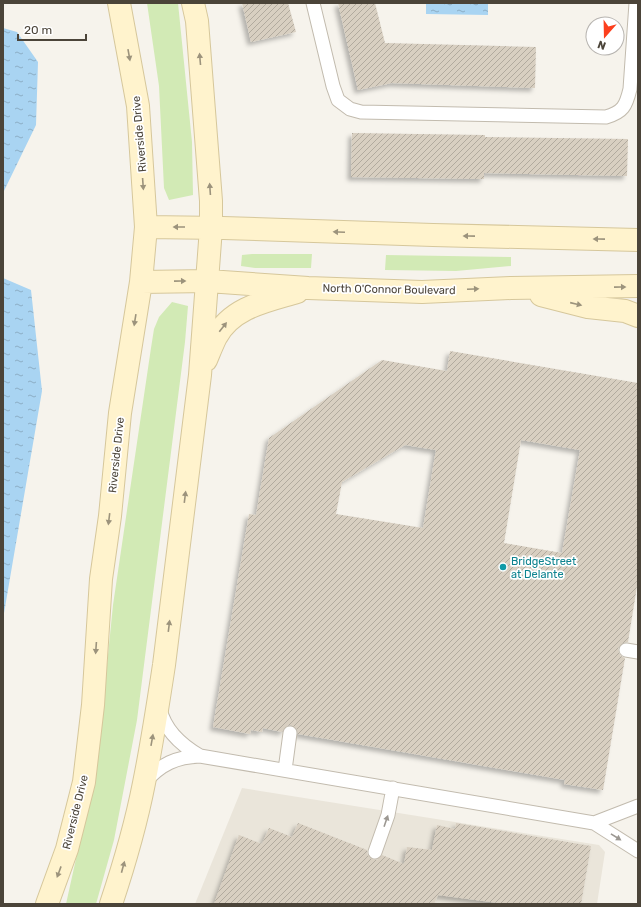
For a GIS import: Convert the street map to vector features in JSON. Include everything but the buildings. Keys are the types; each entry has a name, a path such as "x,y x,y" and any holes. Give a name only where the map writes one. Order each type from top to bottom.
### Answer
{"main road":[{"name":"Riverside Drive","path":"47,904 67,849 84,782 92,706 101,579 110,516 120,413 141,282 146,227 138,106 119,3"},
{"path":"111,904 144,783 158,702 166,650 200,374 208,281 211,193 197,21 193,3"},
{"path":"146,227 638,240"},
{"name":"North O'Connor Boulevard","path":"141,282 208,281 308,288 422,292 511,288 638,286"},
{"path":"200,374 216,337 232,317 254,305 308,288"},
{"path":"511,288 588,306 625,311 638,316"}],"lane":[{"path":"313,3 333,86 338,100 350,109 361,112 606,117 617,114 627,101 630,89 636,3"},
{"path":"158,702 168,729 177,741 200,756"},
{"path":"285,770 290,733"},
{"path":"144,783 154,772 166,764 188,756 200,756 594,823 638,851"},
{"path":"375,852 388,815 393,788"},
{"path":"594,823 638,806"}],"shaded area":[{"path":"242,788 599,845 605,852 597,904 195,904"}],"green space":[{"path":"147,3 178,3 192,142 193,195 169,200 164,188 159,86"},
{"path":"312,254 311,268 255,268 241,266 242,255"},
{"path":"386,255 511,257 511,266 456,271 385,270"},
{"path":"172,302 188,306 185,342 137,720 114,840 96,904 66,904 89,800 101,725 113,605 154,329 159,317"}],"water":[{"path":"426,3 488,3 488,15 426,14"},
{"path":"3,28 17,32 38,62 36,125 3,193"},
{"path":"3,278 31,290 42,391 3,619"}],"place":[{"name":"BridgeStreet at Delante","path":"503,567"}]}
